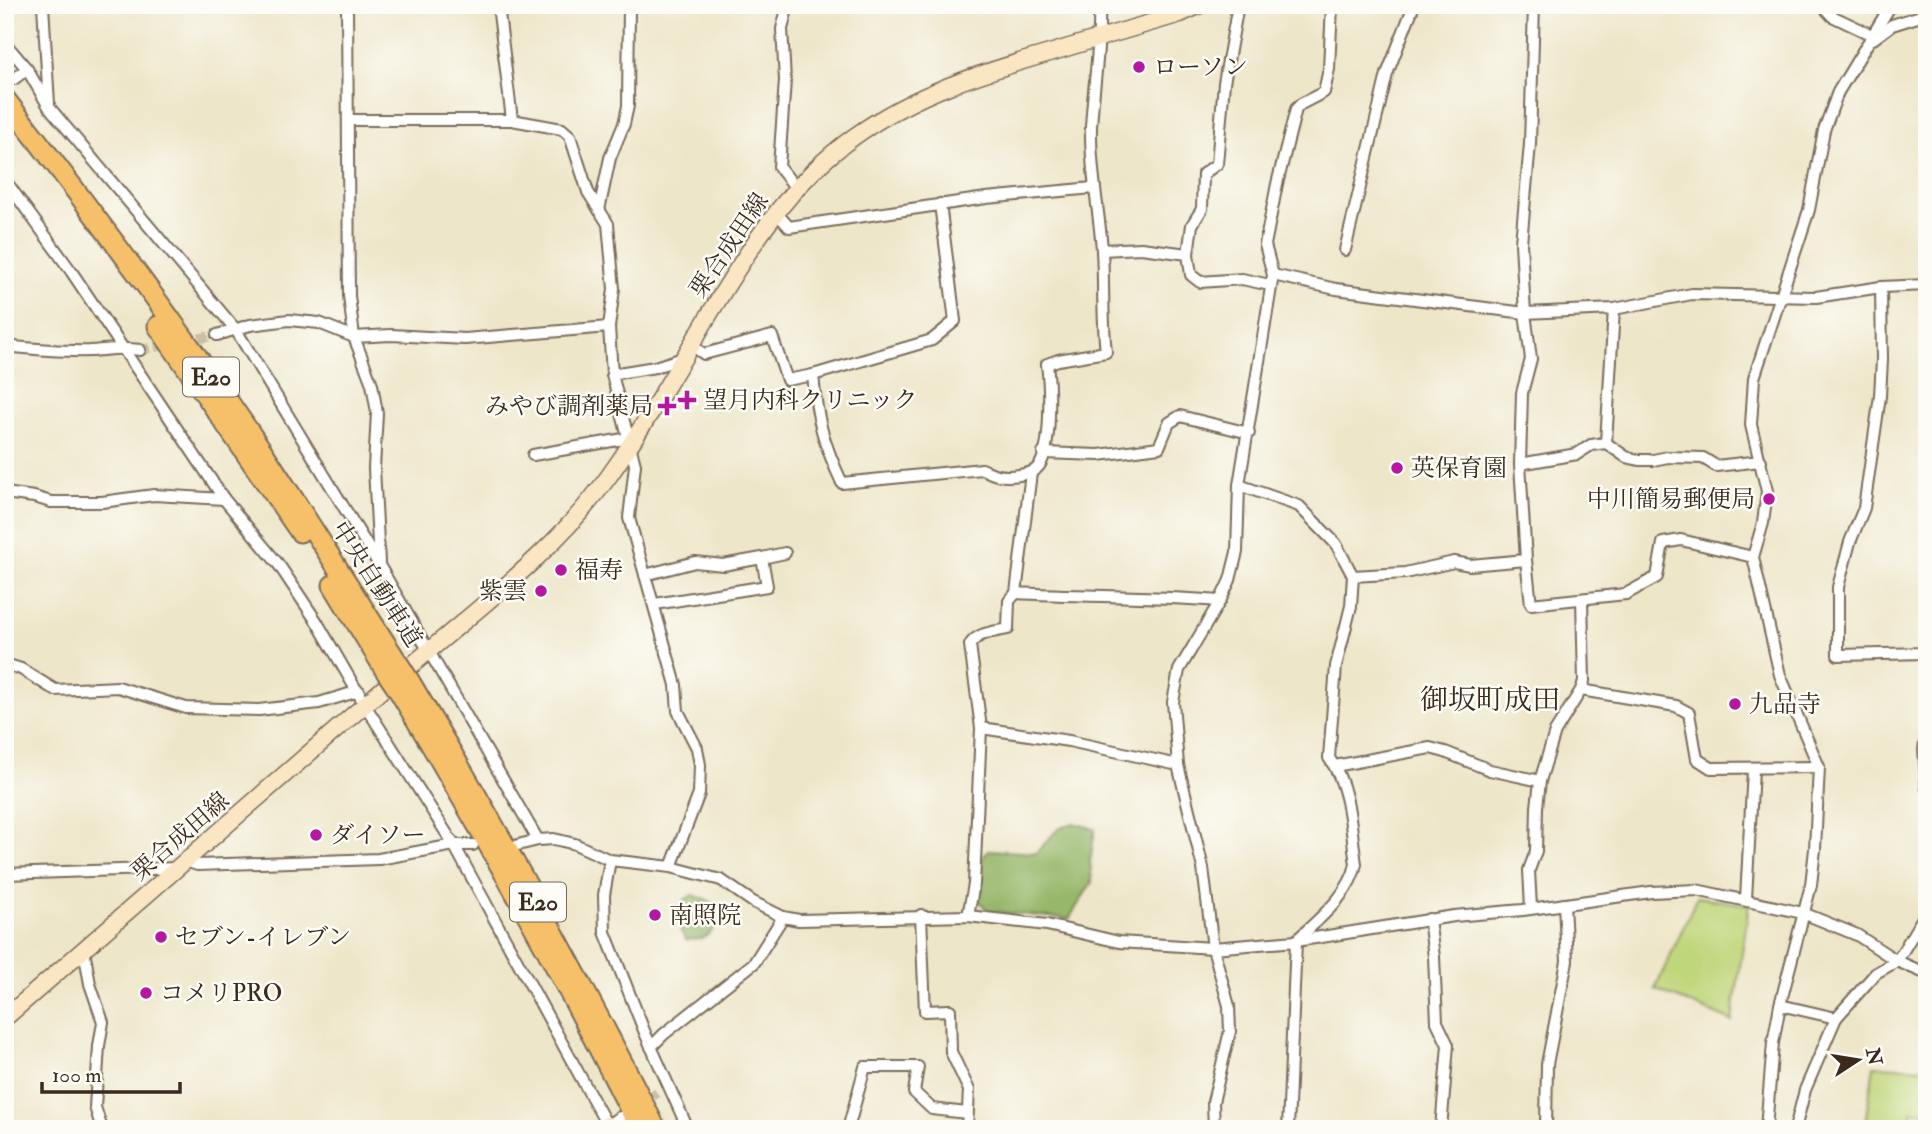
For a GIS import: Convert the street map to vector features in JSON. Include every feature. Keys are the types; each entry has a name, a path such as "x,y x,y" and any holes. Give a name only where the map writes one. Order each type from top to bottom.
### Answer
{"highway":[{"name":"中央自動車道","path":"5,99 223,395 291,494 398,677 588,1025 640,1129"},
{"name":"中央自動車道","path":"5,120 194,377 398,677 533,893 656,1129"}],"main road":[{"name":"栗合成田線","path":"5,1018 182,865 362,698 398,677 552,545 608,477 775,211 827,159 890,113 972,75 1180,14 1200,5"}],"street":[{"path":"43,5 49,107"},
{"path":"347,5 349,296 354,337 372,384 377,413 375,507 379,565"},
{"path":"498,5 512,120"},
{"path":"599,210 610,158 628,107 629,5"},
{"path":"788,5 782,29 785,80 779,167 796,188"},
{"path":"813,375 816,410 824,444 842,483 982,469 997,475 1031,473 1040,466 1051,399 1047,364 1058,359 1106,352 1102,317 1102,250 1093,188 1091,129 1101,38 1099,5"},
{"path":"1238,5 1224,83 1217,164 1203,174 1202,209 1192,225 1188,254 1191,275 1200,282 1271,280 1525,313 1614,309 1692,294 1782,294 1816,297 1881,287 1927,285"},
{"path":"1214,1129 1213,1101 1230,1031 1229,1006 1213,948 1203,869 1178,765 1173,702 1179,670 1220,601 1230,580 1237,552 1239,485 1271,280 1265,245 1296,109 1324,92 1329,69 1332,5"},
{"path":"1345,250 1387,74 1414,5"},
{"path":"1534,5 1530,144 1521,243 1531,359 1522,393 1520,464 1525,560 1531,604 1626,594 1657,577 1660,547 1663,543 1681,540 1753,557"},
{"path":"1822,5 1832,16 1871,38"},
{"path":"1766,1129 1773,1043 1780,1005 1811,885 1819,767 1780,675 1753,557 1763,523 1768,491 1751,425 1754,378 1809,210 1824,130 1838,92 1891,5"},
{"path":"1871,38 1892,25 1927,14"},
{"path":"5,43 27,69 49,107 236,330 379,565 538,840"},
{"path":"14,79 27,69"},
{"path":"349,120 512,120 562,129 570,136 588,192 608,224 614,289 609,327 612,374 635,465 629,518 676,684 678,711 697,748 701,765 699,794 671,867"},
{"path":"5,180 123,347 224,499 279,565 454,845 611,1125"},
{"path":"775,211 789,227 940,204 1093,188"},
{"path":"612,374 655,367 687,351 704,354 772,336 787,380 932,340 955,321 940,204"},
{"path":"1102,250 1142,248 1188,254"},
{"path":"1881,287 1880,396 1864,508 1850,542 1838,587 1838,655 1927,653"},
{"path":"1606,443 1614,309"},
{"path":"217,335 250,325 289,320 319,323 354,337 391,335 465,340 609,327"},
{"path":"5,346 56,351 123,347 140,350"},
{"path":"1043,453 1099,455 1159,447 1169,423 1180,416 1249,433"},
{"path":"533,455 629,442"},
{"path":"1520,464 1577,454 1591,445 1606,443 1626,457 1639,460 1703,458 1716,466 1761,461"},
{"path":"968,916 974,873 981,728 970,645 978,636 1008,629 1009,601 1016,593 1031,473"},
{"path":"1239,485 1299,506 1336,544 1353,576 1351,606 1336,666 1329,758 1335,766 1345,793 1356,864 1354,875 1337,899 1296,941 1288,1129"},
{"path":"5,493 51,502 102,502 154,495 224,499"},
{"path":"645,575 695,562 723,565 785,553"},
{"path":"655,604 767,586 762,558"},
{"path":"1353,576 1405,573 1454,562 1470,565 1525,560"},
{"path":"1016,593 1220,601"},
{"path":"1531,908 1529,870 1536,850 1540,781 1555,732 1584,681 1582,599"},
{"path":"5,664 21,669 55,690 118,688 186,708 258,710 362,698"},
{"path":"1581,690 1676,706 1689,713 1697,759 1711,768 1819,767"},
{"path":"981,728 1069,741 1178,765"},
{"path":"1927,730 1924,750 1927,789"},
{"path":"1335,766 1430,748 1490,770 1540,781"},
{"path":"1746,899 1752,769"},
{"path":"518,845 554,839 575,844 610,860 671,867 721,880 753,902 783,917 799,920 920,915 968,916 1047,925 1119,942 1213,948 1296,941 1429,919 1651,892 1696,890 1803,913 1857,935 1897,961 1927,974"},
{"path":"5,874 379,859 454,845 473,845"},
{"path":"610,860 604,895 605,932 667,1085 688,1129"},
{"path":"1546,1129 1547,1064 1567,961 1564,904"},
{"path":"1795,1129 1805,1090 1836,1018 1876,973 1897,961 1927,911"},
{"path":"920,915 925,1011 950,1010 951,1052 969,1090 967,1129"},
{"path":"651,1047 754,963 783,917"},
{"path":"1429,919 1437,1022 1448,1045 1441,1129"},
{"path":"84,950 90,984 103,1022 95,1107 102,1129"},
{"path":"1780,1005 1836,1018"},
{"path":"848,1129 864,1067 918,1068 914,1092 932,1109 968,1113"},
{"path":"657,1093 667,1085"}],"green space":[{"path":"1073,823 1095,829 1090,861 1092,882 1069,919 988,911 979,901 983,857 989,850 1036,853 1058,829"},
{"path":"693,895 714,905 717,920 708,935 686,940 678,915 682,904"},
{"path":"1697,897 1749,905 1732,1021 1655,989"},
{"path":"1874,1066 1927,1068 1927,1112 1912,1112 1909,1129 1864,1129"}],"tunnel":[{"path":"140,350 217,335"},
{"path":"640,1104 657,1093"}],"place":[{"name":"ローソン","path":"1139,67"},
{"name":"望月内科クリニック","path":"687,400"},
{"name":"みやび調剤薬局","path":"667,406"},
{"name":"英保育園","path":"1397,468"},
{"name":"中川簡易郵便局","path":"1769,499"},
{"name":"福寿","path":"561,570"},
{"name":"紫雲","path":"541,591"},
{"name":"九品寺","path":"1735,704"},
{"name":"ダイソー","path":"316,835"},
{"name":"南照院","path":"655,915"},
{"name":"セブン-イレブン","path":"161,937"},
{"name":"コメリPRO","path":"146,993"}],"district":[{"name":"御坂町成田","path":"1490,699"}]}
